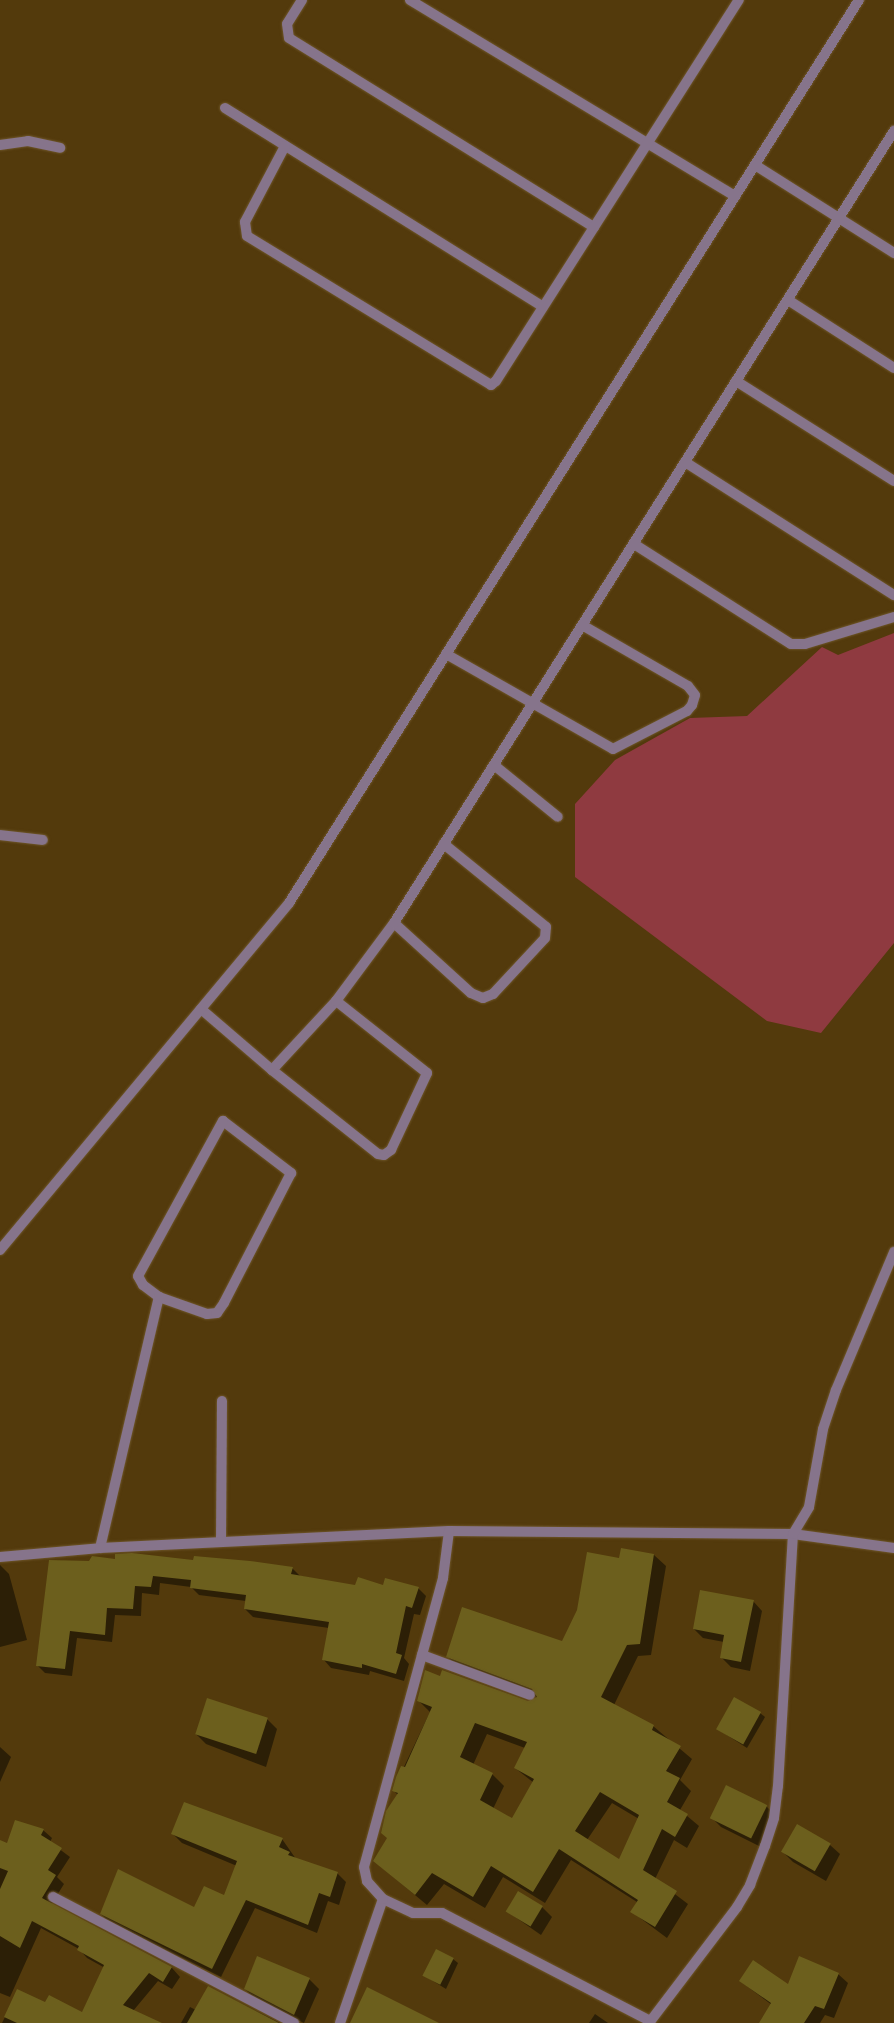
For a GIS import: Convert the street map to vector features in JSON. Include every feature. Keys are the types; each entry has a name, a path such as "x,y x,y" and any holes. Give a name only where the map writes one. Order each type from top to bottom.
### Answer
{"street":[{"path":"302,0 287,24 288,38 594,227"},
{"path":"410,0 735,196"},
{"path":"285,146 244,228 248,236 488,385 496,381 738,0"},
{"path":"0,1250 270,929 288,903 859,0"},
{"path":"224,108 543,307"},
{"path":"272,1070 336,1001 394,923 894,132"},
{"path":"0,145 28,141 60,148"},
{"path":"755,165 894,253"},
{"path":"788,300 894,368"},
{"path":"736,381 894,482"},
{"path":"685,462 894,595"},
{"path":"634,544 791,644 805,644 894,617"},
{"path":"446,654 613,748 687,711 692,705 695,695 688,686 582,625"},
{"path":"494,765 558,816"},
{"path":"0,835 43,840"},
{"path":"394,923 471,993 483,998 493,994 545,938 546,927 444,844"},
{"path":"201,1009 272,1070 378,1154 384,1155 391,1150 427,1074 336,1001"},
{"path":"223,1121 291,1173 217,1313 203,1314 159,1297 141,1282 140,1271 223,1121"},
{"path":"449,1531 442,1578 364,1867 367,1882 383,1899 413,1913 442,1913 650,2022 737,1907 750,1885 774,1818 793,1534 809,1507 823,1429 836,1390 894,1252"},
{"path":"100,1548 159,1297"},
{"path":"221,1542 222,1401"},
{"path":"0,1557 100,1548 449,1531 793,1534 894,1548"},
{"path":"422,1655 530,1695"},
{"path":"53,1897 294,2023"},
{"path":"340,2023 383,1899"}],"shaded area":[{"path":"894,633 894,943 821,1033 767,1021 575,877 575,804 615,760 690,718 747,716 822,647 838,655"}],"building":[{"path":"621,1548 654,1554 640,1644 627,1645 601,1697 654,1725 652,1730 681,1746 666,1771 680,1778 667,1802 688,1814 675,1837 662,1829 643,1870 677,1891 655,1927 630,1912 638,1900 559,1849 533,1892 491,1866 473,1897 432,1873 415,1895 373,1861 387,1838 381,1833 386,1811 398,1793 392,1791 396,1777 401,1766 405,1767 432,1707 417,1701 425,1670 440,1676 442,1670 528,1701 537,1697 532,1689 446,1657 462,1607 562,1641 577,1610 587,1552 619,1558","holes":["475,1723 527,1742 514,1768 534,1779 512,1818 480,1800 493,1773 460,1757","600,1792 639,1815 619,1859 575,1831"]},
{"path":"132,1553 193,1560 194,1556 250,1561 293,1567 291,1574 355,1585 358,1577 383,1585 385,1578 419,1587 412,1608 406,1606 396,1653 402,1655 396,1674 362,1664 362,1668 322,1660 329,1622 244,1609 246,1595 190,1588 191,1580 153,1576 151,1587 135,1586 133,1609 107,1608 105,1635 70,1631 65,1669 36,1666 49,1560 89,1561 92,1556 115,1559 115,1554"},
{"path":"700,1590 754,1600 741,1662 720,1658 724,1635 693,1629"},
{"path":"734,1697 761,1712 743,1744 716,1729"},
{"path":"207,1698 268,1718 256,1754 195,1734"},
{"path":"726,1785 767,1805 751,1838 710,1818"},
{"path":"184,1802 283,1838 279,1847 290,1852 288,1855 338,1872 330,1897 319,1893 308,1925 246,1900 212,1969 100,1914 118,1869 194,1907 204,1886 224,1895 237,1861 171,1834"},
{"path":"15,1820 44,1829 41,1835 62,1848 48,1870 56,1875 42,1898 172,1967 163,1982 149,1973 123,2005 162,2023 17,2023 4,2017 17,1989 45,2002 49,1995 82,2012 104,1965 77,1950 79,1946 32,1921 20,1948 0,1936 0,1889 8,1871 0,1868 0,1840 7,1843"},
{"path":"797,1824 831,1844 815,1871 781,1852"},
{"path":"518,1891 543,1906 530,1927 506,1912"},
{"path":"436,1949 454,1958 440,1985 422,1976"},
{"path":"257,1956 310,1978 294,2015 244,1989"},
{"path":"799,1956 839,1973 824,2009 815,2006 804,2023 759,2023 771,2003 739,1981 753,1960 788,1984"},
{"path":"208,1986 279,2023 187,2023"},
{"path":"367,1987 439,2023 350,2023"}]}
